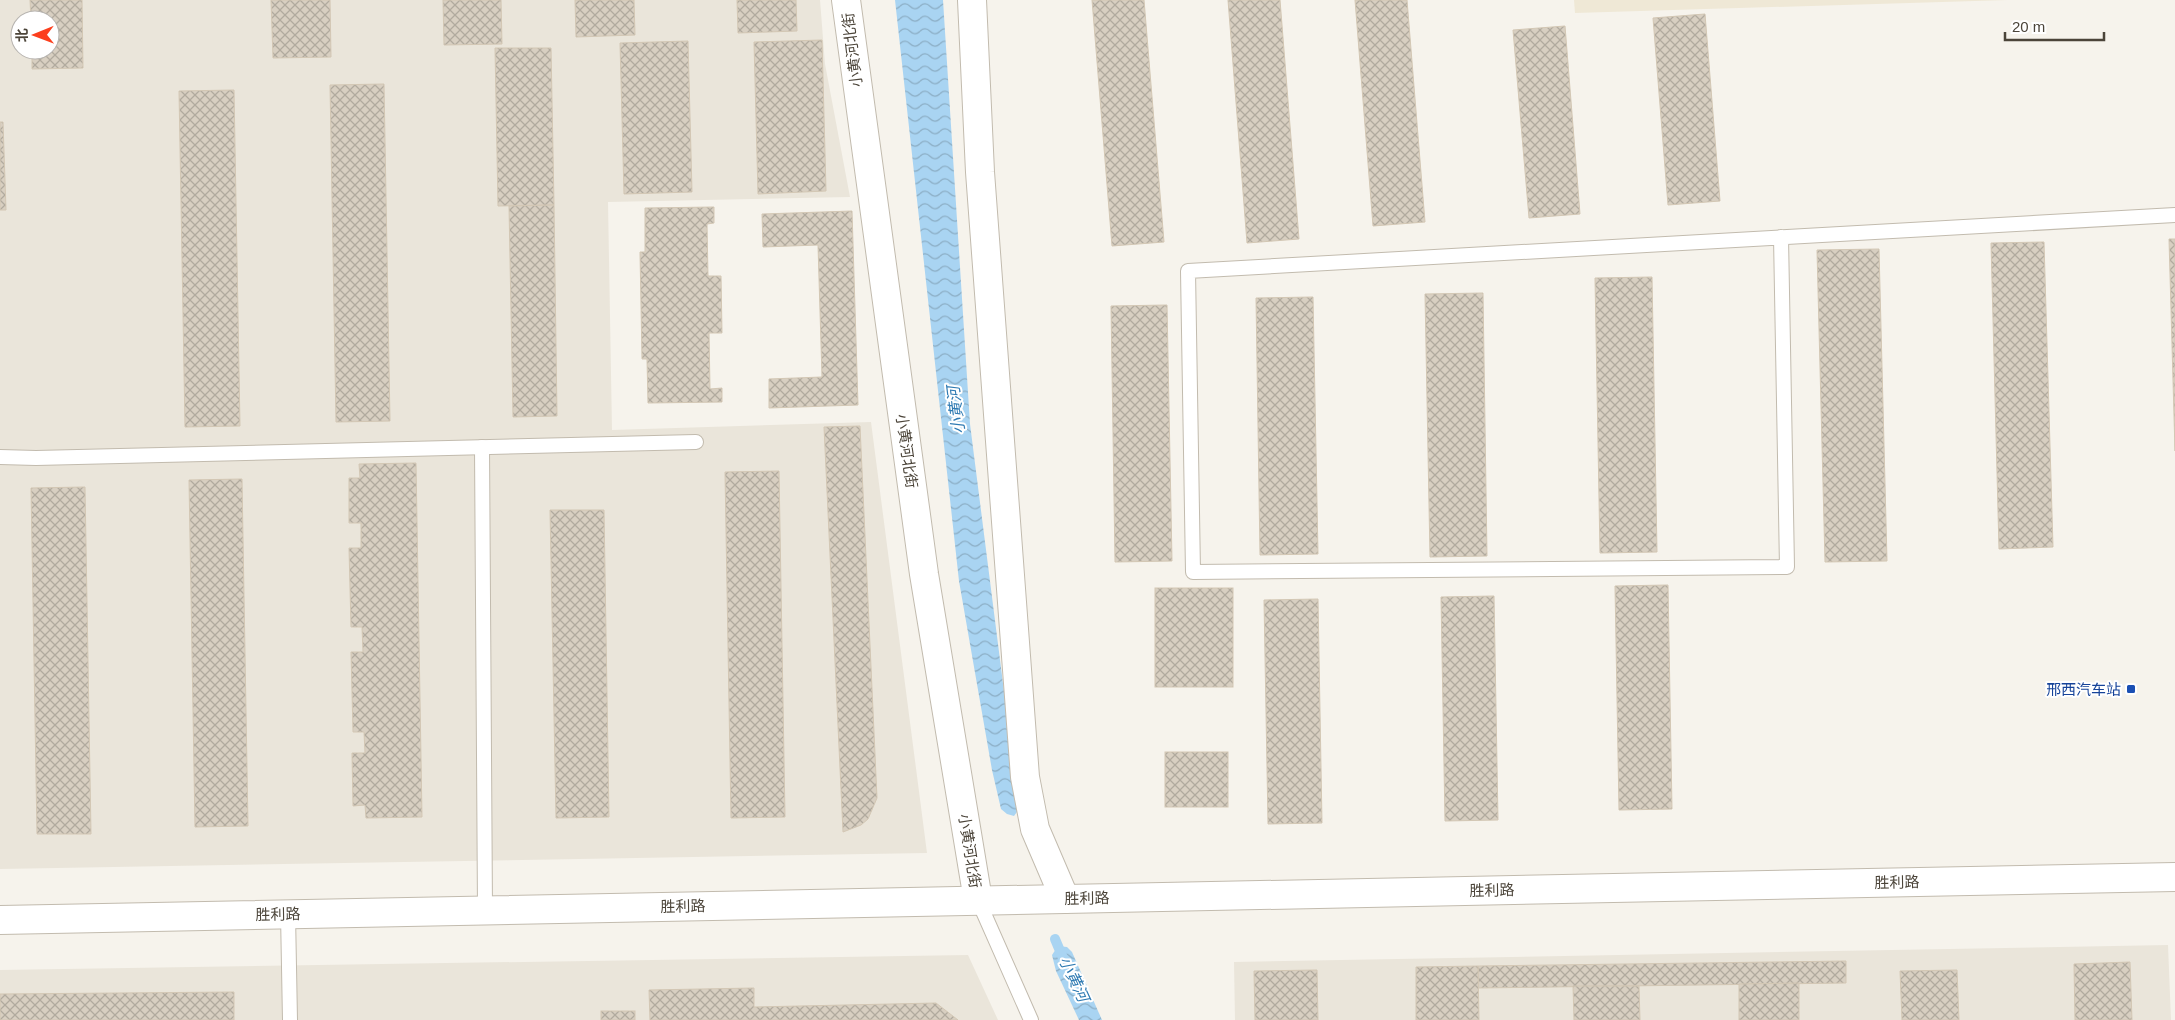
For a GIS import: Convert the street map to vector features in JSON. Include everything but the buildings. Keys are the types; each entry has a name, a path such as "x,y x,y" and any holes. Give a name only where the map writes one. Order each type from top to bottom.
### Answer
{"street":[{"name":"小黄河北街","path":"846,0 924,574 978,900"},
{"path":"972,0 980,172 1025,777 1035,828 1065,899"},
{"name":"胜利路","path":"0,920 2175,877"}],"lane":[{"path":"1781,237 1788,567 1193,572 1188,271 1781,237 2175,215"},
{"path":"0,457 696,442"},
{"path":"482,447 485,910"},
{"path":"978,900 1032,1020"},
{"path":"288,914 290,1020"}],"shaded area":[{"path":"0,0 820,0 825,64 850,197 608,202 612,430 871,422 927,853 0,869"},
{"path":"1574,0 2008,0 1575,13"},
{"path":"2168,945 2171,1020 1235,1020 1234,962"},
{"path":"968,955 998,1020 0,1020 0,970"}],"water":[{"path":"895,0 943,0 970,424 1019,809 1014,816 1007,814 1001,809 992,770 959,581"},
{"path":"1058,946 1067,947 1072,952 1102,1020 1079,1020 1056,971 1052,955"}],"waterway":[{"name":"小黄河","path":"1055,939 1063,958"}],"place":[{"name":"邢西汽车站","path":"2131,689"}]}
